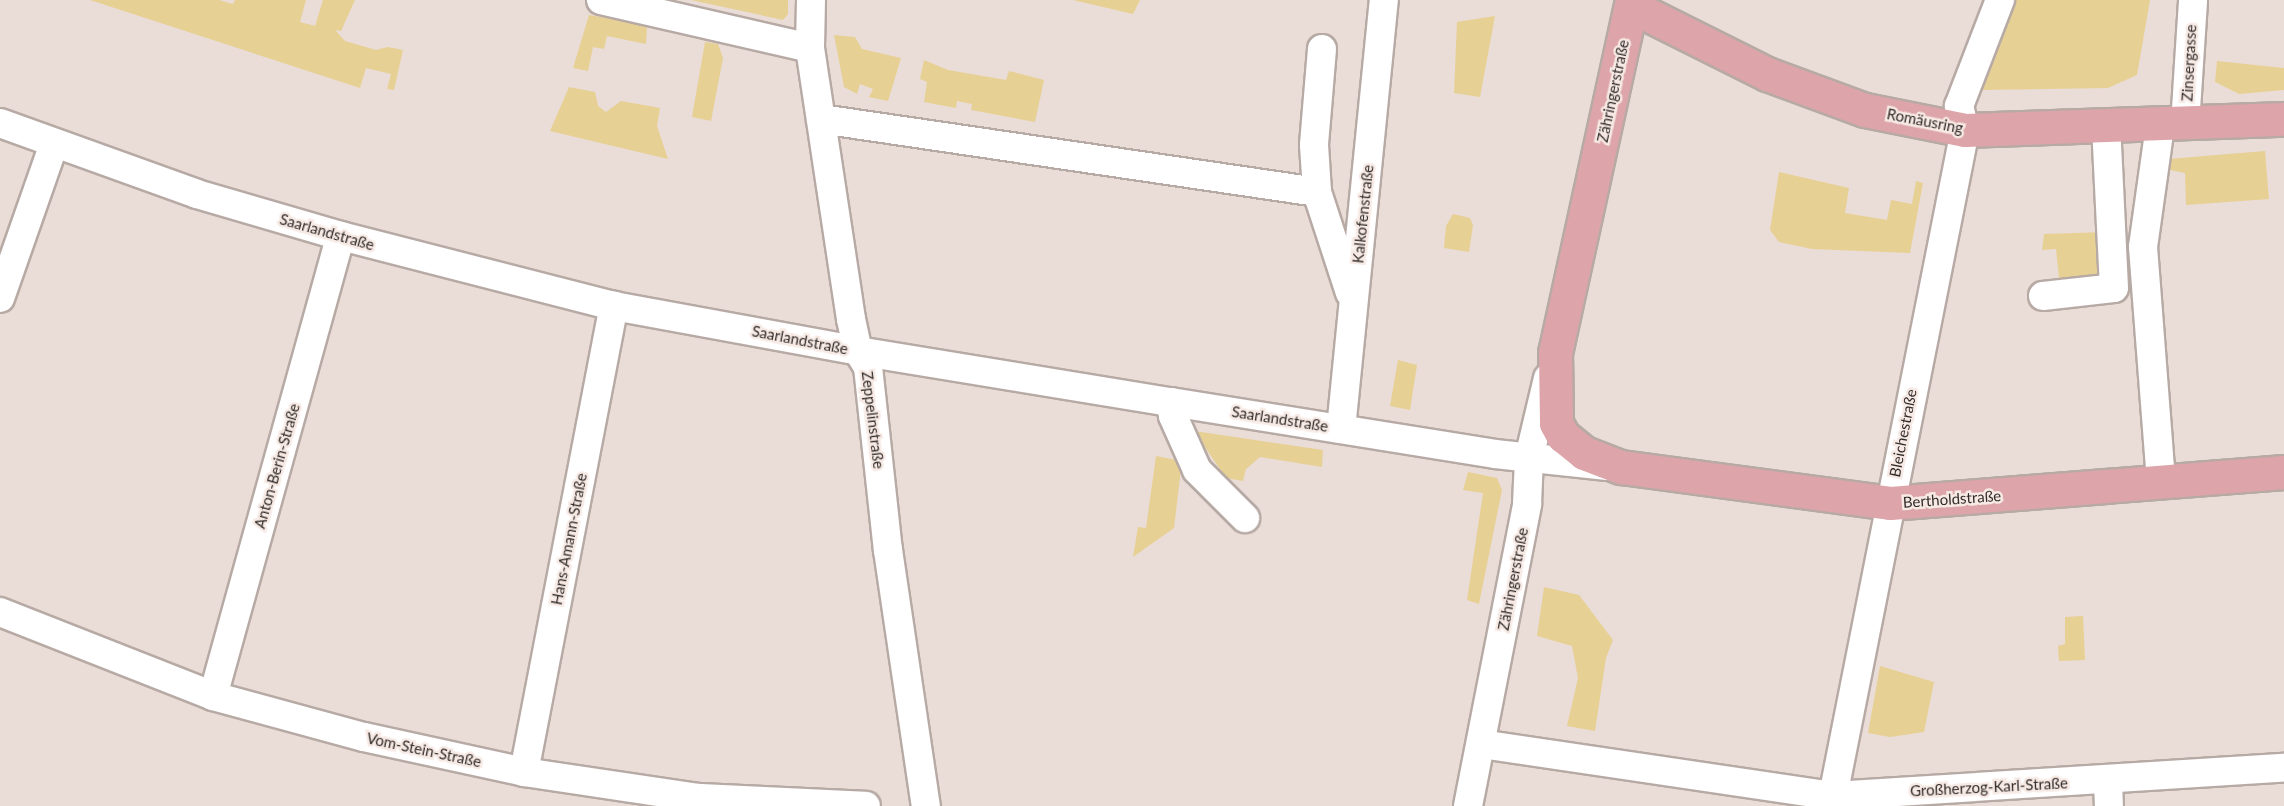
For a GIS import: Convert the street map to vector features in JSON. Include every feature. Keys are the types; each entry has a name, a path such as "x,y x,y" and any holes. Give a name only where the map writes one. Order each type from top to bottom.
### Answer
{"main road":[{"name":"Romäusring","path":"1628,2 1767,74 1865,110 1965,130 2173,125 2284,119"},
{"name":"Zähringerstraße","path":"1621,467 1584,453 1563,436 1556,423 1555,352 1628,2"},
{"name":"Bertholdstraße","path":"1621,467 1890,503 2284,472"}],"street":[{"path":"602,0 810,48"},
{"name":"Zeppelinstraße","path":"811,0 810,48 858,351 868,367 888,550 926,806"},
{"name":"Kalkofenstraße","path":"1341,429 1384,0"},
{"name":"Bleichestraße","path":"1829,801 1965,130 1959,106 2000,0"},
{"name":"Zinsergasse","path":"2161,482 2143,247 2173,125 2193,0"},
{"path":"1322,49 1314,145 1317,192 1354,302"},
{"path":"821,118 1317,192"},
{"name":"Saarlandstraße","path":"0,123 197,194 341,236 614,306 858,351 1171,402 1529,458 1621,467"},
{"path":"2043,296 2114,288 2106,127"},
{"path":"0,298 54,144"},
{"name":"Anton-Berin-Straße","path":"213,696 341,236"},
{"name":"Hans-Amann-Straße","path":"524,772 614,306"},
{"name":"Zähringerstraße","path":"1468,806 1527,504 1529,458 1555,352"},
{"path":"1171,402 1173,416 1197,470 1245,518"},
{"name":"Vom-Stein-Straße","path":"0,612 213,696 364,737 524,772 699,798 866,806"},
{"name":"Großherzog-Karl-Straße","path":"1481,744 1829,801 2109,793 2284,768"}],"shaded area":[{"path":"90,0 219,0 233,4 235,0 306,0 300,22 315,26 323,0 355,0 341,31 335,30 345,41 376,50 388,47 403,50 394,90 387,89 391,74 366,68 360,88"},
{"path":"691,0 788,0 788,14 783,20"},
{"path":"1073,0 1140,0 1133,14"},
{"path":"2015,0 2150,0 2137,75 2108,88 1979,90"},
{"path":"589,15 647,25 646,44 607,36 604,49 593,47 588,71 573,68"},
{"path":"1495,16 1480,97 1454,93 1457,22"},
{"path":"834,35 855,37 862,49 901,58 888,101 869,97 873,89 860,84 857,94 844,87"},
{"path":"705,42 718,44 723,58 711,121 692,117"},
{"path":"924,60 948,70 1006,80 1009,71 1044,80 1035,122 971,110 972,104 957,101 956,108 924,102 927,82 920,79"},
{"path":"2217,61 2284,68 2284,90 2239,94 2215,82"},
{"path":"569,87 595,92 598,106 606,112 621,101 660,108 657,126 668,159 550,131"},
{"path":"2265,151 2269,199 2186,205 2185,173 2165,169 2168,159"},
{"path":"1779,172 1849,188 1845,213 1887,220 1891,200 1912,204 1916,181 1923,183 1910,253 1812,249 1779,242 1770,230"},
{"path":"1453,214 1470,218 1473,225 1469,252 1444,248 1446,226"},
{"path":"2106,232 2111,274 2059,278 2056,249 2042,250 2044,234"},
{"path":"1398,360 1417,365 1410,410 1390,406"},
{"path":"1194,431 1323,450 1322,467 1260,457 1246,469 1243,481 1226,478"},
{"path":"1156,456 1182,461 1174,528 1133,557 1138,527 1146,528"},
{"path":"1468,472 1497,478 1502,490 1479,604 1467,600 1483,493 1463,490"},
{"path":"1544,587 1579,595 1613,640 1606,658 1595,731 1567,726 1578,678 1572,646 1537,636"},
{"path":"2083,616 2085,660 2059,661 2058,646 2065,644 2065,617"},
{"path":"1880,666 1934,682 1924,732 1890,737 1868,733"}]}
